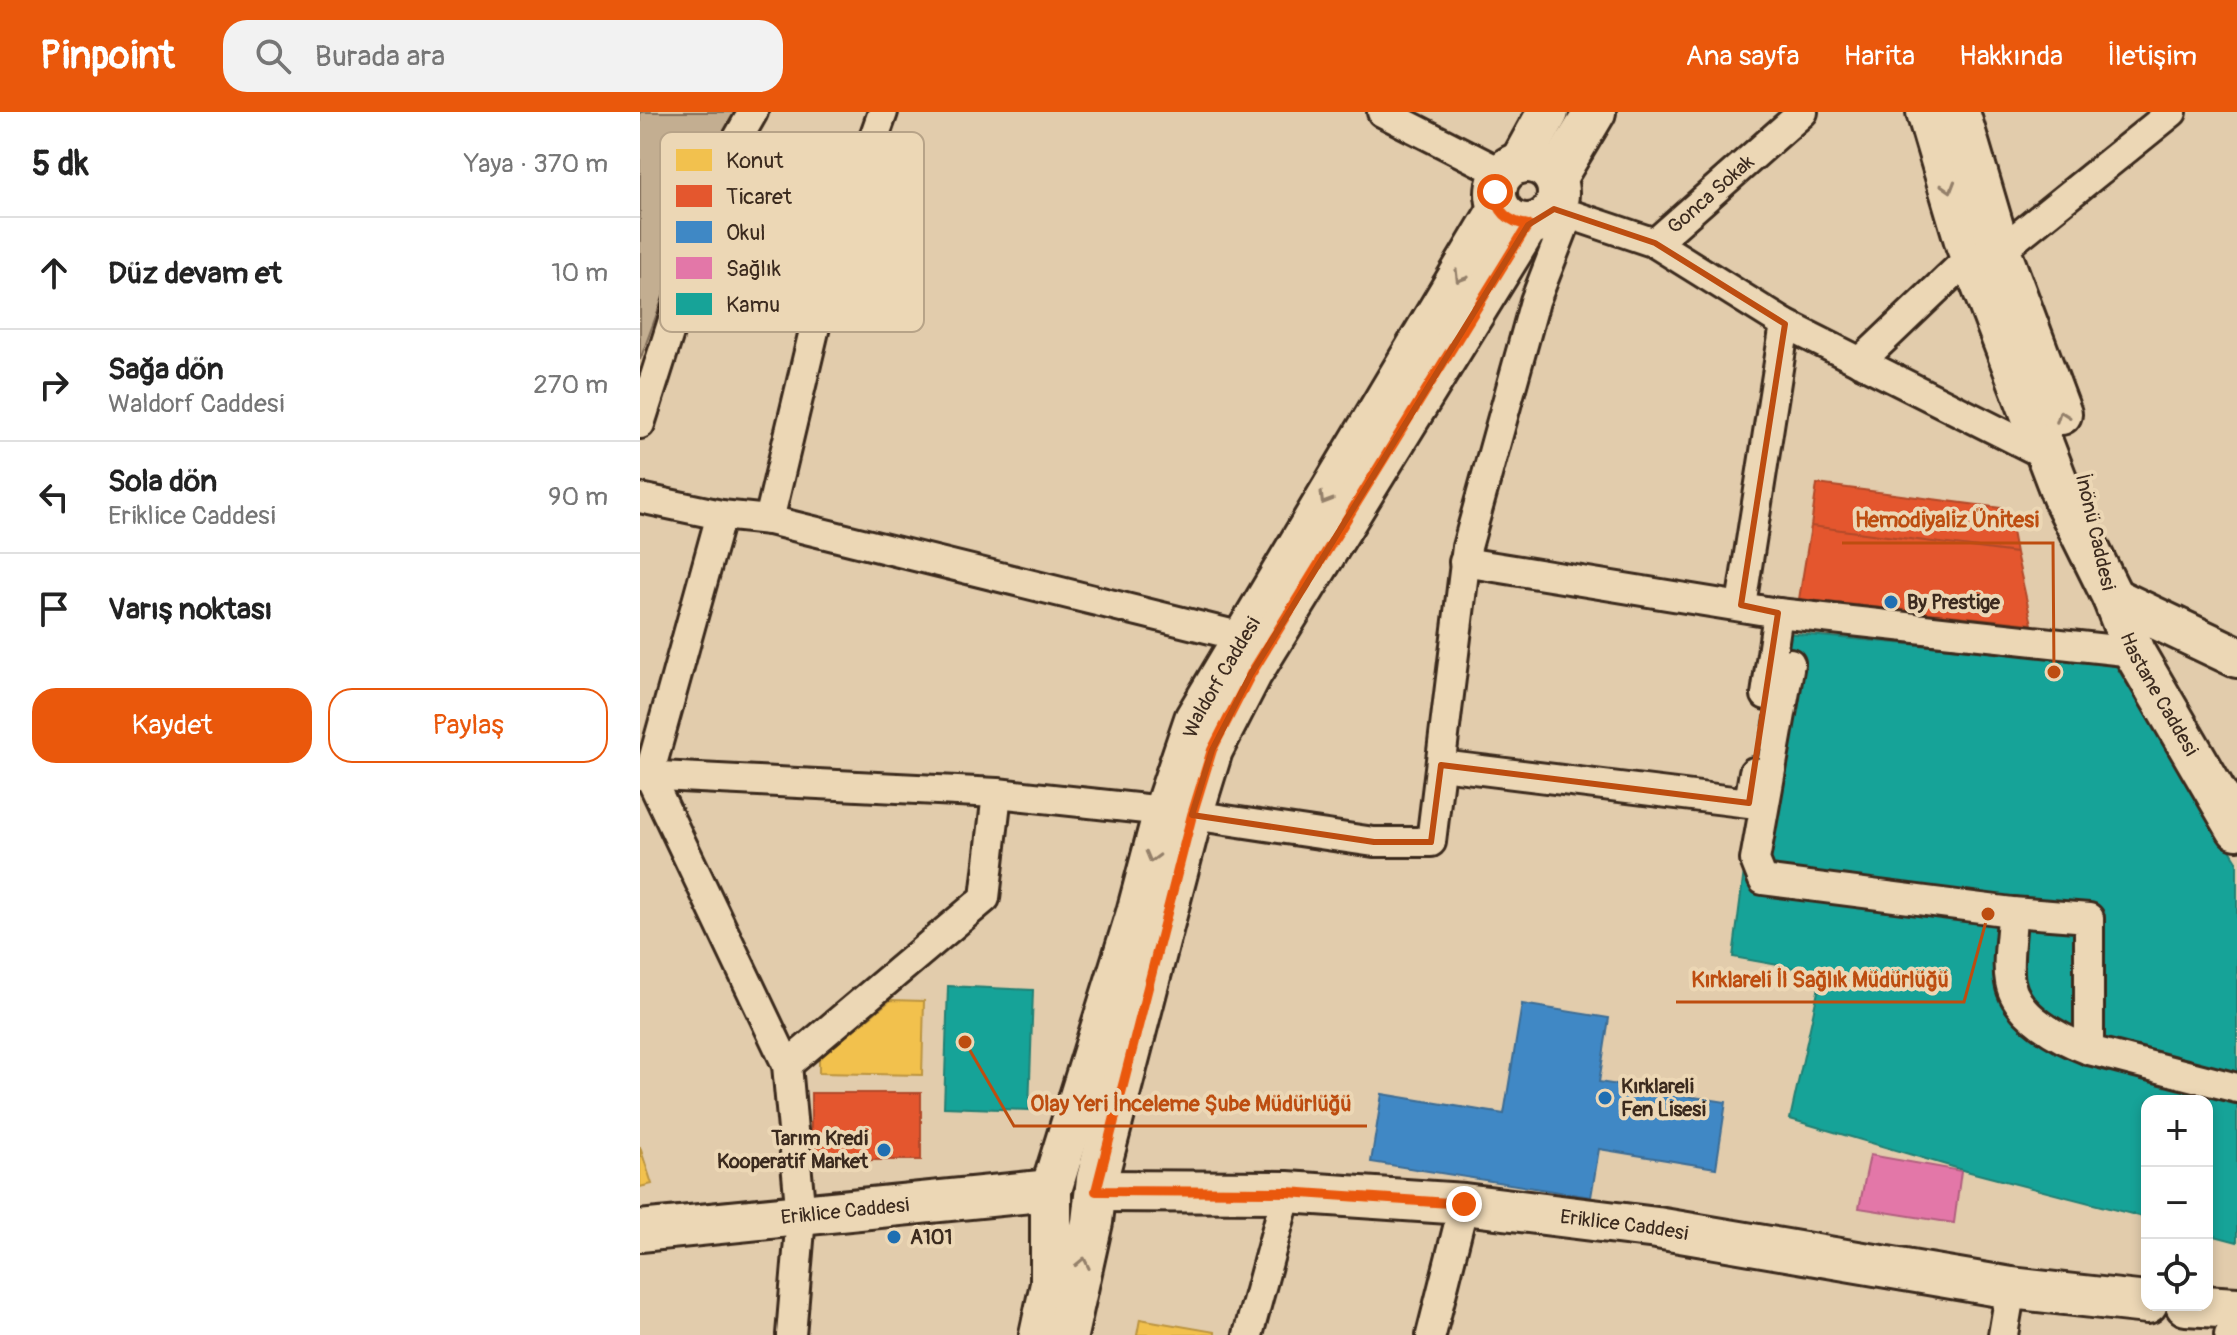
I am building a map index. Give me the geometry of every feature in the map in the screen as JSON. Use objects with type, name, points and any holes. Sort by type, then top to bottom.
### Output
[{"type":"main road","name":"Waldorf Caddesi","points":[[1178,813],[1251,674],[1532,196],[1548,112]]},
{"type":"main road","name":"Waldorf Caddesi","points":[[1076,1183],[1178,813],[1195,719],[1243,637],[1532,196],[1595,112]]},
{"type":"main road","name":"İnönü Caddesi","points":[[1927,112],[2086,482],[2113,598]]},
{"type":"main road","name":"İnönü Caddesi","points":[[1959,112],[1986,253],[2048,456],[2063,497],[2113,598]]},
{"type":"main road","name":"Hastane Caddesi","points":[[2113,598],[2134,652],[2237,829]]},
{"type":"main road","points":[[2113,598],[2237,657]]},
{"type":"main road","points":[[1040,1335],[1076,1183]]},
{"type":"main road","points":[[1067,1335],[1076,1183]]},
{"type":"main road","name":"Eriklice Caddesi","points":[[640,1231],[801,1217],[1076,1183],[1287,1192],[1464,1204],[1657,1228],[2011,1288],[2141,1302]]},
{"type":"main road","points":[[2213,1307],[2237,1308]]},
{"type":"street","points":[[742,132],[753,112]]},
{"type":"street","points":[[876,132],[883,112]]},
{"type":"street","points":[[1382,112],[1532,196],[1655,243],[1785,324],[2048,456]]},
{"type":"street","name":"Gonca Sokak","points":[[1655,243],[1803,112]]},
{"type":"street","points":[[1860,362],[1986,253],[2172,112]]},
{"type":"street","points":[[644,775],[997,793],[1178,813],[1374,842],[1431,842],[1464,562],[1535,301],[1532,196]]},
{"type":"street","points":[[1741,605],[1785,324]]},
{"type":"street","points":[[640,424],[669,332]]},
{"type":"street","points":[[769,520],[814,332]]},
{"type":"street","points":[[640,498],[721,515],[769,520],[1243,637]]},
{"type":"street","points":[[721,515],[653,710],[644,775],[787,1065],[801,1217],[791,1335]]},
{"type":"street","points":[[1464,562],[1778,613],[2134,652]]},
{"type":"street","points":[[1441,765],[1749,803],[1778,613]]},
{"type":"street","points":[[1790,663],[1755,860],[1763,880],[2012,912],[2089,918],[2089,1050]]},
{"type":"street","points":[[787,1065],[985,898],[997,793]]},
{"type":"street","points":[[2012,912],[2010,984],[2029,1015],[2089,1050],[2237,1088]]},
{"type":"street","points":[[1248,1335],[1287,1192]]},
{"type":"street","points":[[1431,1335],[1464,1204]]},
{"type":"street","points":[[2003,1335],[2011,1288]]},
{"type":"street","points":[[2229,1335],[2237,1326]]},
{"type":"highlighted area","points":[[1554,209],[1655,243],[1785,324],[1741,605],[1778,613],[1749,803],[1441,765],[1431,842],[1374,842],[1192,815],[1212,750],[1251,674],[1528,225]]},
{"type":"shaded area","points":[[640,112],[737,112],[728,132],[660,132],[660,305],[640,360]]},
{"type":"building: Konut","points":[[2153,874],[2205,880],[2202,901],[2224,903],[2222,920],[2237,921],[2237,974],[2142,963]]},
{"type":"building: Konut","points":[[891,1000],[924,1001],[922,1075],[819,1073],[819,1058]]},
{"type":"building: Konut","points":[[640,1147],[652,1184],[640,1187]]},
{"type":"building: Konut","points":[[1140,1319],[1215,1332],[1215,1335],[1137,1335]]},
{"type":"building: Ticaret","points":[[1817,484],[2008,509],[2016,553],[1811,526]]},
{"type":"building: Ticaret","points":[[1811,526],[2016,553],[2032,624],[1799,599]]},
{"type":"building: Ticaret","points":[[811,1093],[921,1093],[921,1160],[811,1160]]},
{"type":"building: Okul","name":"Kırklareli Fen Lisesi","points":[[1522,1004],[1609,1018],[1599,1082],[1726,1102],[1716,1168],[1599,1149],[1591,1197],[1371,1162],[1382,1094],[1504,1114]]},
{"type":"building: Sağlık","points":[[2001,660],[2068,668],[2067,680],[2085,681],[2082,721],[2044,718],[2046,695],[1998,690]]},
{"type":"building: Sağlık","points":[[1810,678],[2036,711],[2026,779],[1922,764],[1920,776],[1882,770],[1884,756],[1800,744]]},
{"type":"building: Sağlık","points":[[1867,773],[1927,782],[1924,809],[2157,842],[2149,899],[1769,845],[1777,790],[1863,802]]},
{"type":"building: Sağlık","points":[[2012,1112],[2141,1142],[2141,1212],[1996,1178]]},
{"type":"building: Sağlık","points":[[1870,1155],[1961,1171],[1954,1223],[1859,1208]]},
{"type":"building: Kamu","points":[[1787,633],[2114,663],[2237,861],[2237,1242],[2213,1236],[2213,1095],[2141,1095],[2141,1216],[1970,1172],[1790,1119],[1822,973],[1733,957],[1744,871]]},
{"type":"building: Kamu","points":[[948,986],[1033,990],[1029,1110],[944,1107]]},
{"type":"place","name":"By Prestige","points":[[1891,602]]},
{"type":"place","name":"Hemodiyaliz Ünitesi","points":[[2054,672]]},
{"type":"place","name":"Kırklareli İl Sağlık Müdürlüğü","points":[[1988,914]]},
{"type":"place","name":"Olay Yeri İnceleme Şube Müdürlüğü","points":[[965,1042]]},
{"type":"place","name":"Kırklareli Fen Lisesi","points":[[1605,1098]]},
{"type":"place","name":"Tarım Kredi Kooperatif Market","points":[[884,1150]]},
{"type":"place","name":"A101","points":[[894,1237]]},
{"type":"route","points":[[1464,1204],[1287,1192],[1096,1191],[1192,815],[1212,750],[1251,674],[1512,256],[1528,225],[1508,219],[1499,209],[1495,192]]}]
